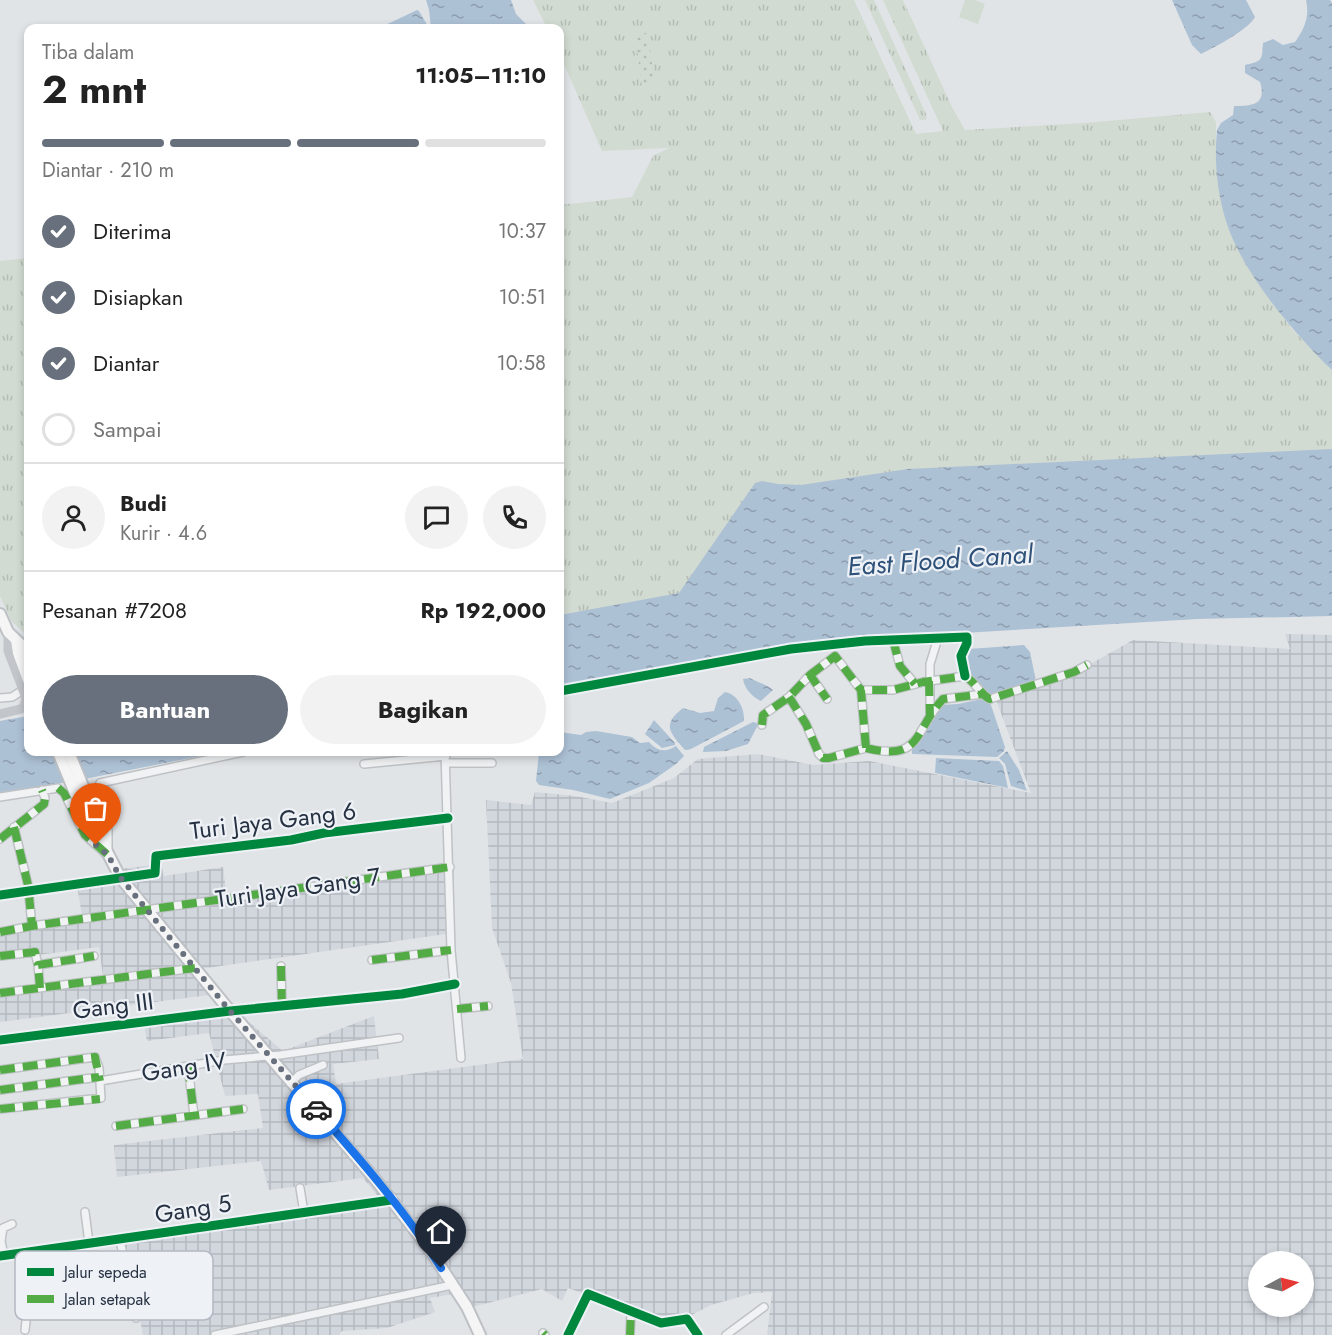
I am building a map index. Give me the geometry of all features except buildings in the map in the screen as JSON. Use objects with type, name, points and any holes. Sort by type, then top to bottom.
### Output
[{"type":"main road","points":[[0,614],[8,632],[24,647]]},
{"type":"main road","points":[[16,640],[24,677]]},
{"type":"main road","points":[[60,756],[98,823],[98,834],[120,877],[230,1011],[391,1200],[430,1250],[466,1307],[480,1335]]},
{"type":"main road","points":[[70,756],[78,789]]},
{"type":"street","points":[[8,632],[8,651],[24,681]]},
{"type":"street","points":[[564,690],[791,649],[967,636],[967,643],[961,656],[965,676]]},
{"type":"street","points":[[930,717],[930,661],[938,638]]},
{"type":"street","points":[[893,640],[900,666],[915,684]]},
{"type":"street","points":[[824,645],[828,660]]},
{"type":"street","points":[[762,725],[764,714],[789,697],[810,675],[834,656],[838,658],[861,690],[866,748]]},
{"type":"street","points":[[861,690],[893,690],[929,681],[965,676],[990,699],[1074,672],[1087,665]]},
{"type":"street","points":[[810,675],[826,699]]},
{"type":"street","points":[[0,698],[12,698],[24,687]]},
{"type":"street","points":[[789,697],[823,758],[866,748],[887,752],[906,750],[918,738],[943,699],[983,694]]},
{"type":"street","points":[[0,714],[21,710],[24,706]]},
{"type":"street","points":[[108,855],[108,830],[96,791],[100,783],[225,756]]},
{"type":"street","points":[[446,757],[451,950],[461,1058]]},
{"type":"street","points":[[364,764],[446,757],[492,763]]},
{"type":"street","points":[[0,798],[42,790],[58,788],[62,790],[85,835],[108,855]]},
{"type":"street","points":[[0,839],[44,804],[45,798],[42,790]]},
{"type":"street","name":"Turi Jaya Gang 6","points":[[120,877],[156,872],[156,856],[448,818]]},
{"type":"street","points":[[14,827],[29,891],[32,926]]},
{"type":"street","name":"Turi Jaya Gang 7","points":[[0,932],[450,867]]},
{"type":"street","points":[[0,895],[120,877]]},
{"type":"street","points":[[372,960],[451,950]]},
{"type":"street","points":[[0,957],[35,952],[40,988]]},
{"type":"street","points":[[38,965],[94,956]]},
{"type":"street","points":[[281,966],[282,1007]]},
{"type":"street","points":[[0,993],[195,968]]},
{"type":"street","name":"Gang III","points":[[0,1040],[230,1011],[402,994],[455,984]]},
{"type":"street","points":[[457,1009],[488,1006]]},
{"type":"street","name":"Gang IV","points":[[0,1090],[100,1079],[399,1038]]},
{"type":"street","points":[[0,1070],[94,1057],[100,1079],[100,1099],[0,1109]]},
{"type":"street","points":[[292,1082],[299,1075],[323,1065]]},
{"type":"street","points":[[188,1066],[194,1115]]},
{"type":"street","points":[[117,1126],[243,1110]]},
{"type":"street","points":[[300,1188],[304,1213]]},
{"type":"street","name":"Gang 5","points":[[35,1251],[391,1200]]},
{"type":"street","points":[[85,1212],[89,1243]]},
{"type":"street","points":[[2,1256],[3,1228],[12,1224]]},
{"type":"street","points":[[120,1240],[122,1251]]},
{"type":"street","points":[[215,1335],[452,1285]]},
{"type":"street","points":[[568,1335],[588,1294],[662,1323],[687,1319],[699,1335]]},
{"type":"street","points":[[726,1335],[765,1307]]},
{"type":"street","points":[[630,1335],[631,1312]]},
{"type":"street","points":[[26,1330],[27,1320]]},
{"type":"shaded area","points":[[1285,634],[1332,635],[1332,1335],[767,1335],[772,1292],[754,1293],[711,1305],[688,1317],[662,1322],[568,1288],[562,1301],[542,1289],[472,1307],[465,1292],[430,1298],[435,1312],[387,1328],[342,1331],[339,1335],[143,1335],[140,1320],[213,1320],[213,1251],[127,1251],[124,1237],[385,1205],[363,1178],[269,1190],[261,1161],[117,1177],[114,1145],[263,1128],[258,1094],[225,1096],[209,1033],[147,1041],[144,1025],[237,1012],[283,1051],[374,1016],[379,1059],[333,1064],[336,1084],[523,1059],[511,983],[492,928],[486,800],[531,805],[535,792],[612,803],[674,778],[698,759],[758,754],[813,765],[869,761],[1031,793],[996,700],[1078,671],[1133,640],[1290,649]]},
{"type":"shaded area","points":[[161,864],[164,876],[223,867],[227,900],[454,870],[453,933],[199,969],[217,994],[0,1022],[0,996],[104,983],[99,947],[0,960],[0,933],[83,921],[77,886],[116,879],[111,870]]},
{"type":"green space","points":[[533,0],[854,0],[916,134],[943,131],[883,0],[903,0],[952,107],[965,130],[1210,112],[1216,122],[1216,140],[1234,240],[1263,290],[1292,329],[1332,370],[1332,453],[683,595],[564,618],[564,205],[632,197],[653,156],[669,148],[602,151],[564,64],[564,24],[545,24]]},
{"type":"green space","points":[[865,0],[874,0],[926,114],[925,120],[920,120]]},
{"type":"green space","points":[[965,0],[975,0],[985,4],[978,24],[959,17]]},
{"type":"green space","points":[[648,33],[655,85],[642,87],[635,34]]},
{"type":"green space","points":[[24,258],[24,632],[11,621],[0,596],[0,261]]},
{"type":"water","points":[[426,0],[511,0],[516,14],[526,24],[431,24]]},
{"type":"water","points":[[1172,0],[1246,0],[1255,17],[1239,33],[1201,54],[1192,45]]},
{"type":"water","points":[[1306,0],[1330,0],[1332,3],[1332,370],[1270,301],[1244,260],[1226,221],[1220,199],[1216,164],[1217,130],[1221,123],[1233,115],[1234,106],[1252,104],[1260,100],[1262,90],[1260,82],[1245,73],[1245,65],[1260,59],[1263,43],[1273,39],[1283,45],[1295,42],[1305,22]]},
{"type":"water","points":[[417,10],[427,24],[387,24]]},
{"type":"water","name":"East Flood Canal","points":[[1332,449],[1332,616],[1198,619],[812,642],[753,650],[564,687],[564,614],[679,593],[755,483],[762,481],[801,485],[908,469]]},
{"type":"water","points":[[1024,645],[1030,652],[1036,681],[990,698],[967,676],[962,657],[968,649]]},
{"type":"water","points":[[750,678],[773,690],[761,701],[758,700],[745,686],[743,679]]},
{"type":"water","points":[[725,692],[739,702],[744,721],[685,750],[672,734],[670,724],[672,719],[683,708],[700,713],[714,711],[718,698]]},
{"type":"water","points":[[987,698],[1005,747],[997,757],[912,754],[912,748],[924,734],[941,705]]},
{"type":"water","points":[[24,717],[24,756],[201,756],[0,793],[0,721]]},
{"type":"water","points":[[654,720],[675,745],[662,748],[645,734]]},
{"type":"water","points":[[753,722],[758,725],[748,744],[726,751],[703,752],[704,747]]},
{"type":"water","points":[[596,731],[632,737],[640,743],[649,742],[661,750],[668,750],[676,746],[684,756],[649,783],[610,799],[539,785],[536,781],[539,756],[564,756],[564,733],[581,735]]},
{"type":"water","points":[[1007,751],[1019,770],[1027,791],[1011,786],[1005,764],[999,758]]},
{"type":"water","points":[[936,758],[999,761],[1003,766],[1008,788],[935,773]]},
{"type":"marked path","points":[[893,640],[900,666],[915,684]]},
{"type":"marked path","points":[[810,675],[835,656],[861,690]]},
{"type":"marked path","points":[[789,697],[806,724],[819,754],[823,758],[829,758],[866,748],[861,690],[893,690],[923,682],[965,676],[990,699],[1074,672],[1087,665]]},
{"type":"marked path","points":[[762,725],[763,715],[789,697],[810,675],[827,699]]},
{"type":"marked path","points":[[929,681],[930,717]]},
{"type":"marked path","points":[[866,748],[898,751],[908,747],[915,741],[943,699],[983,694]]},
{"type":"marked path","points":[[58,788],[64,793],[85,835],[108,855]]},
{"type":"marked path","points":[[0,839],[44,804],[45,798],[42,790]]},
{"type":"marked path","points":[[14,827],[28,885],[32,926]]},
{"type":"marked path","points":[[0,932],[450,867]]},
{"type":"marked path","points":[[372,960],[451,950]]},
{"type":"marked path","points":[[0,956],[35,952],[38,965]]},
{"type":"marked path","points":[[40,988],[38,965],[94,956]]},
{"type":"marked path","points":[[281,966],[282,1007]]},
{"type":"marked path","points":[[0,993],[195,968]]},
{"type":"marked path","points":[[457,1009],[488,1006]]},
{"type":"marked path","points":[[0,1070],[95,1057],[100,1081]]},
{"type":"marked path","points":[[188,1066],[194,1115]]},
{"type":"marked path","points":[[0,1090],[99,1077]]},
{"type":"marked path","points":[[0,1109],[100,1099]]},
{"type":"marked path","points":[[116,1126],[243,1109]]},
{"type":"marked path","points":[[630,1335],[631,1312]]},
{"type":"cycle path","points":[[564,690],[791,649],[865,641],[967,637],[967,643],[961,656],[965,676]]},
{"type":"cycle path","points":[[0,895],[155,873],[156,856],[448,818]]},
{"type":"cycle path","points":[[0,1040],[230,1011],[402,994],[455,984]]},
{"type":"cycle path","points":[[35,1251],[391,1200]]},
{"type":"cycle path","points":[[0,1256],[15,1254]]},
{"type":"cycle path","points":[[568,1335],[588,1294],[661,1323],[687,1319],[698,1335]]},
{"type":"way so far","points":[[96,845],[108,855],[120,877],[230,1011],[316,1109]]},
{"type":"route","points":[[316,1109],[375,1179],[430,1250],[441,1268]]}]
